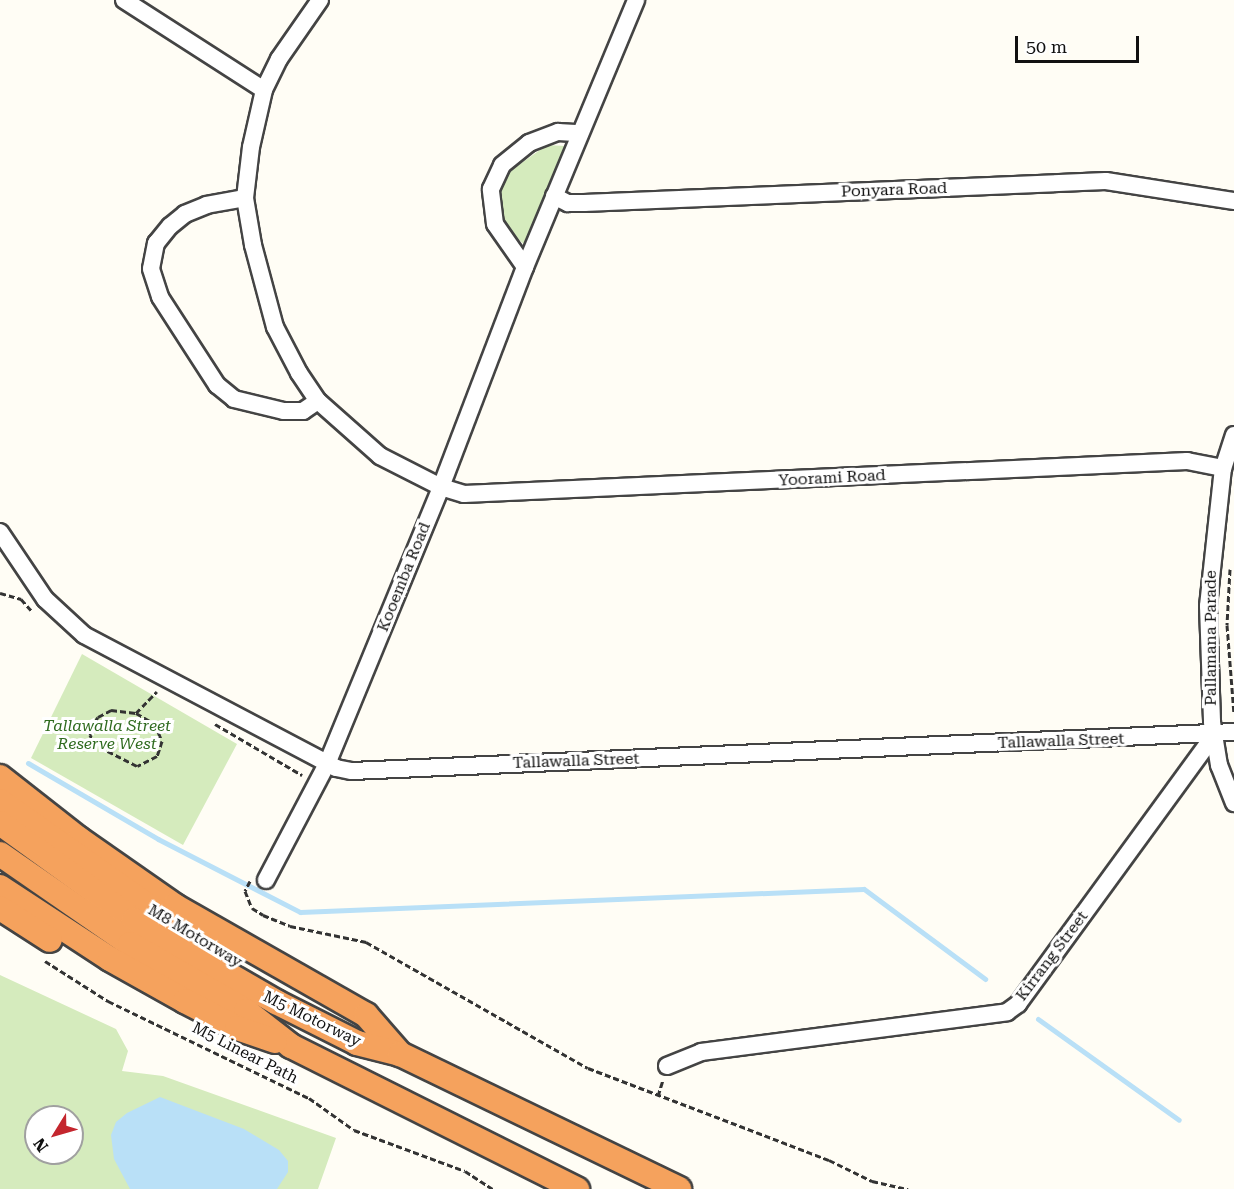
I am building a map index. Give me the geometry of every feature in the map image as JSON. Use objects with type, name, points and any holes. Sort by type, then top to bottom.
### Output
[{"type":"highway","points":[[0,777],[79,839],[175,906],[366,1015],[400,1054]]},
{"type":"highway","name":"M8 Motorway","points":[[0,801],[166,920],[362,1026],[400,1054]]},
{"type":"highway","name":"M5 Motorway","points":[[0,823],[79,882],[193,956],[357,1043],[400,1054],[679,1189]]},
{"type":"highway","name":"M5 Motorway","points":[[0,854],[130,944],[246,1011],[291,1046],[577,1189]]},
{"type":"highway","points":[[0,887],[185,1001],[237,1028],[291,1046]]},
{"type":"highway","points":[[0,908],[78,957],[232,1039],[291,1046]]},
{"type":"street","points":[[124,0],[264,90]]},
{"type":"street","name":"Yoorami Road","points":[[320,0],[289,43],[264,90],[251,147],[245,198],[253,245],[275,327],[318,401],[381,456],[441,488],[464,494],[1187,462],[1223,468]]},
{"type":"street","name":"Kooemba Road","points":[[266,880],[327,764],[441,488],[525,267],[636,0]]},
{"type":"street","points":[[525,267],[495,224],[491,189],[502,165],[529,143],[558,132],[580,133]]},
{"type":"street","name":"Ponyara Road","points":[[554,196],[568,203],[584,203],[1106,181],[1234,201]]},
{"type":"street","points":[[245,198],[207,205],[185,214],[170,226],[156,243],[151,269],[160,297],[217,385],[234,399],[284,411],[303,411],[318,401]]},
{"type":"street","name":"Pallamana Parade","points":[[1234,435],[1223,468],[1208,606],[1214,735],[1219,765],[1234,803]]},
{"type":"street","name":"Tallawalla Street","points":[[0,532],[45,599],[84,634],[327,764],[352,771],[1214,735],[1234,732]]},
{"type":"street","name":"Kirrang Street","points":[[667,1066],[701,1052],[1007,1012],[1018,1004],[1214,735]]},
{"type":"path","points":[[1230,567],[1227,625],[1234,713]]},
{"type":"path","points":[[136,713],[157,691]]},
{"type":"path","points":[[119,709],[136,713],[155,724],[162,741],[153,760],[137,766],[96,745],[90,735],[94,721],[104,713],[119,709]]},
{"type":"path","points":[[247,884],[245,890],[252,908],[263,915],[290,926],[366,942],[588,1068],[829,1160],[872,1181],[908,1189]]},
{"type":"path","name":"M5 Linear Path","points":[[38,956],[108,1001],[309,1098],[354,1130],[465,1171],[493,1189]]},
{"type":"path","points":[[482,1189],[485,1185]]},
{"type":"green space","points":[[547,145],[565,146],[525,245],[512,234],[502,216],[498,189],[506,174]]},
{"type":"green space","name":"Tallawalla Street Reserve West","points":[[82,654],[237,744],[183,845],[31,758]]},
{"type":"green space","points":[[0,975],[116,1029],[128,1051],[122,1071],[163,1076],[336,1138],[318,1189],[0,1189]]},
{"type":"water","points":[[160,1097],[244,1129],[279,1150],[288,1161],[288,1172],[277,1189],[130,1189],[114,1159],[111,1135],[116,1122],[127,1113]]},
{"type":"waterway","points":[[28,763],[158,839],[300,912],[864,889],[985,979]]},
{"type":"waterway","points":[[1038,1019],[1179,1120]]}]
